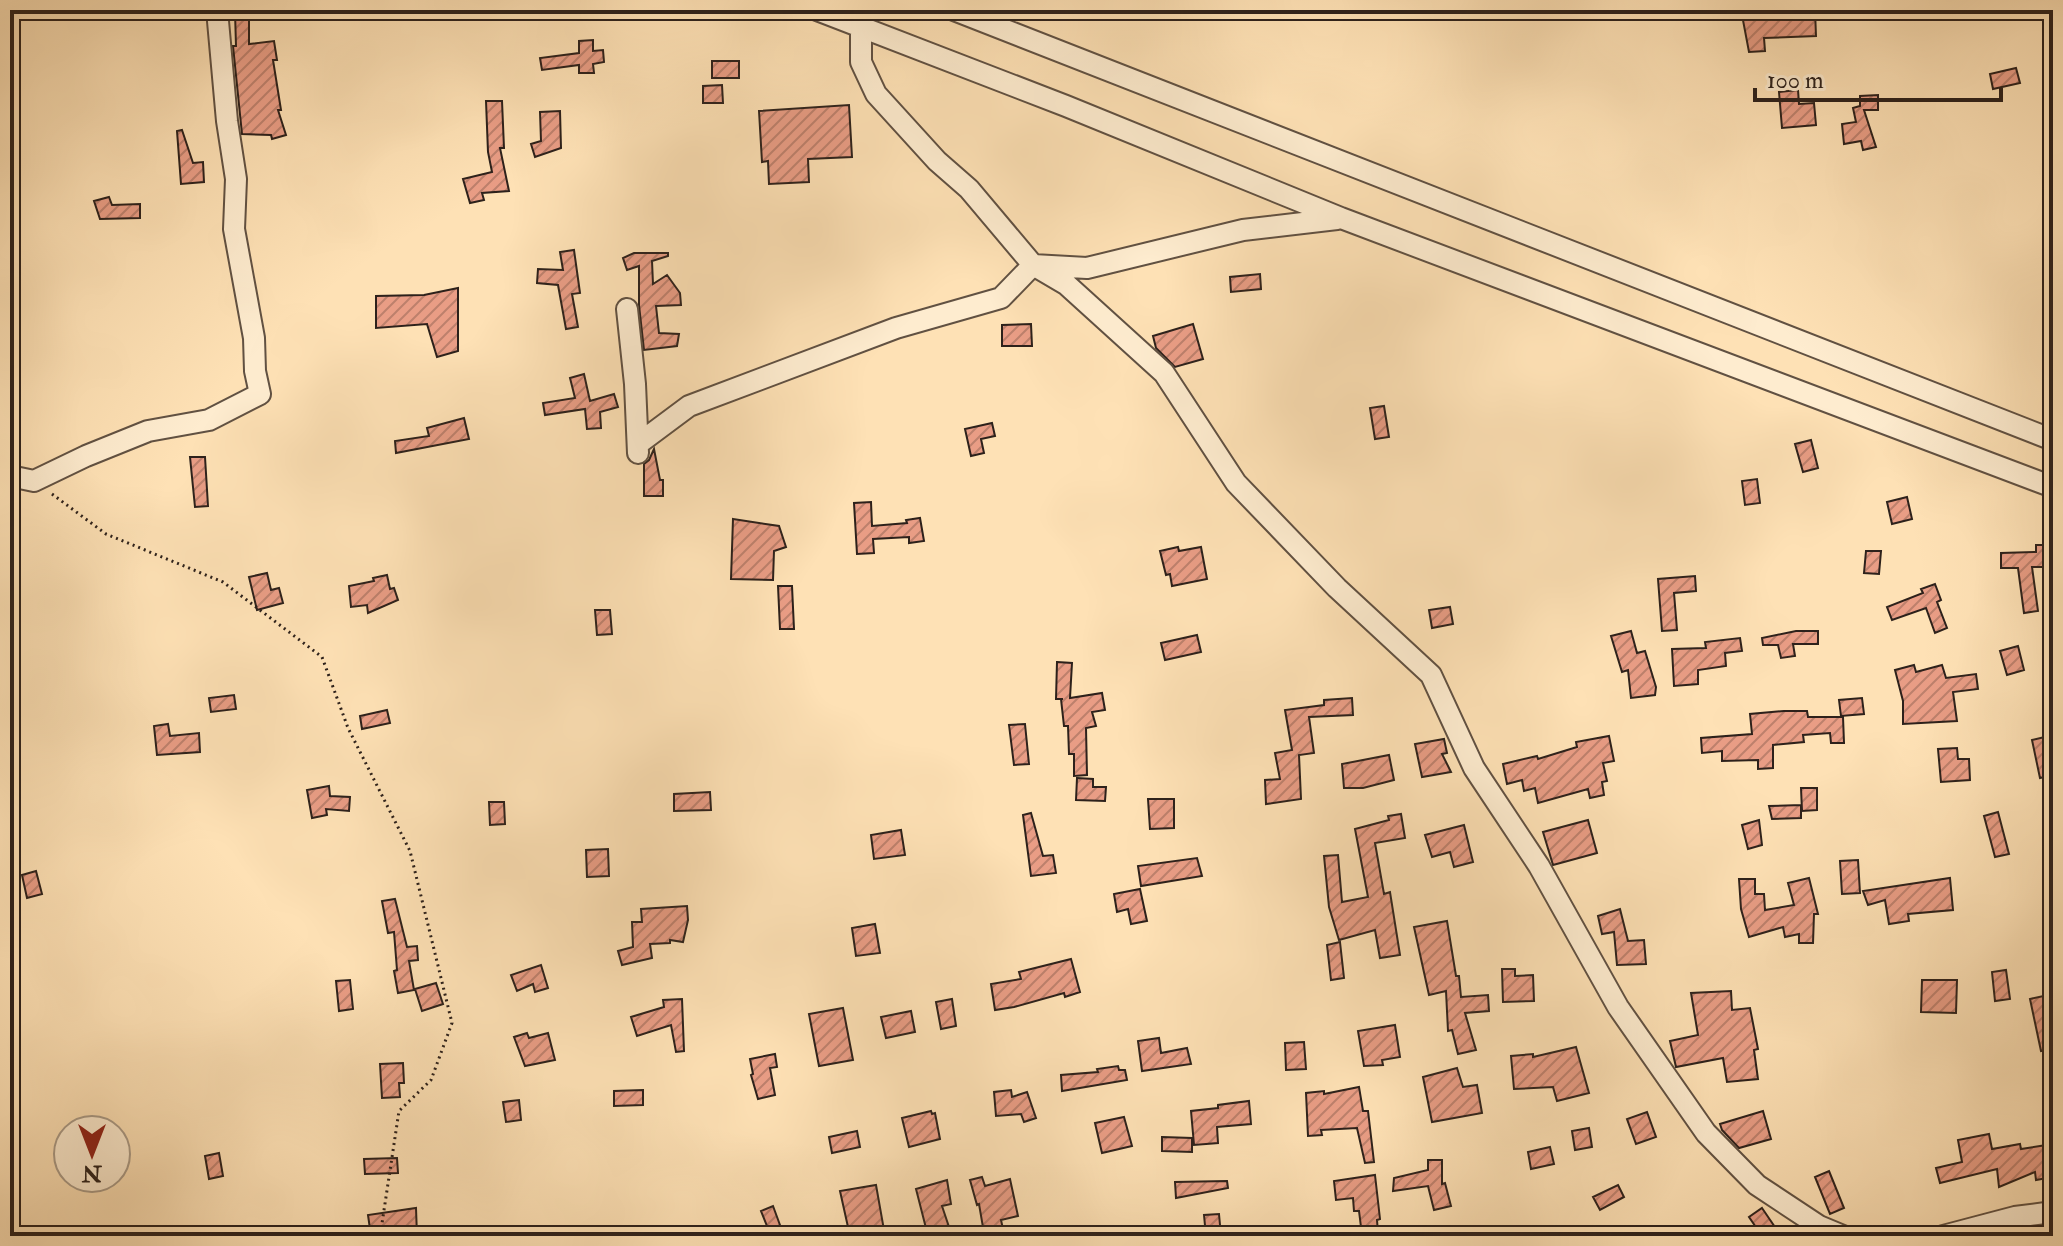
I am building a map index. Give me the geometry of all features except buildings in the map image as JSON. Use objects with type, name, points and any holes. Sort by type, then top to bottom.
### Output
[{"type":"street","points":[[10,476],[34,481],[148,431],[209,420],[260,394],[255,371],[254,338],[234,229],[236,179],[227,121],[217,10]]},
{"type":"street","points":[[817,10],[1066,106],[1341,218],[2053,487]]},
{"type":"street","points":[[954,10],[2053,440]]},
{"type":"street","points":[[861,27],[861,62],[876,94],[937,161],[969,189],[1033,265],[1067,285],[1164,373],[1236,483],[1337,588],[1431,675],[1474,768],[1539,866],[1618,1007],[1706,1133],[1757,1185],[1819,1226],[1843,1236]]},
{"type":"street","points":[[627,309],[638,450],[689,406],[896,328],[1001,298],[1033,265],[1087,268],[1243,230],[1341,218]]},
{"type":"street","points":[[1943,1236],[2015,1217],[2053,1212]]},
{"type":"path","points":[[34,481],[106,534],[223,582],[322,657],[348,728],[410,851],[452,1023],[431,1080],[399,1111],[382,1236]]}]
